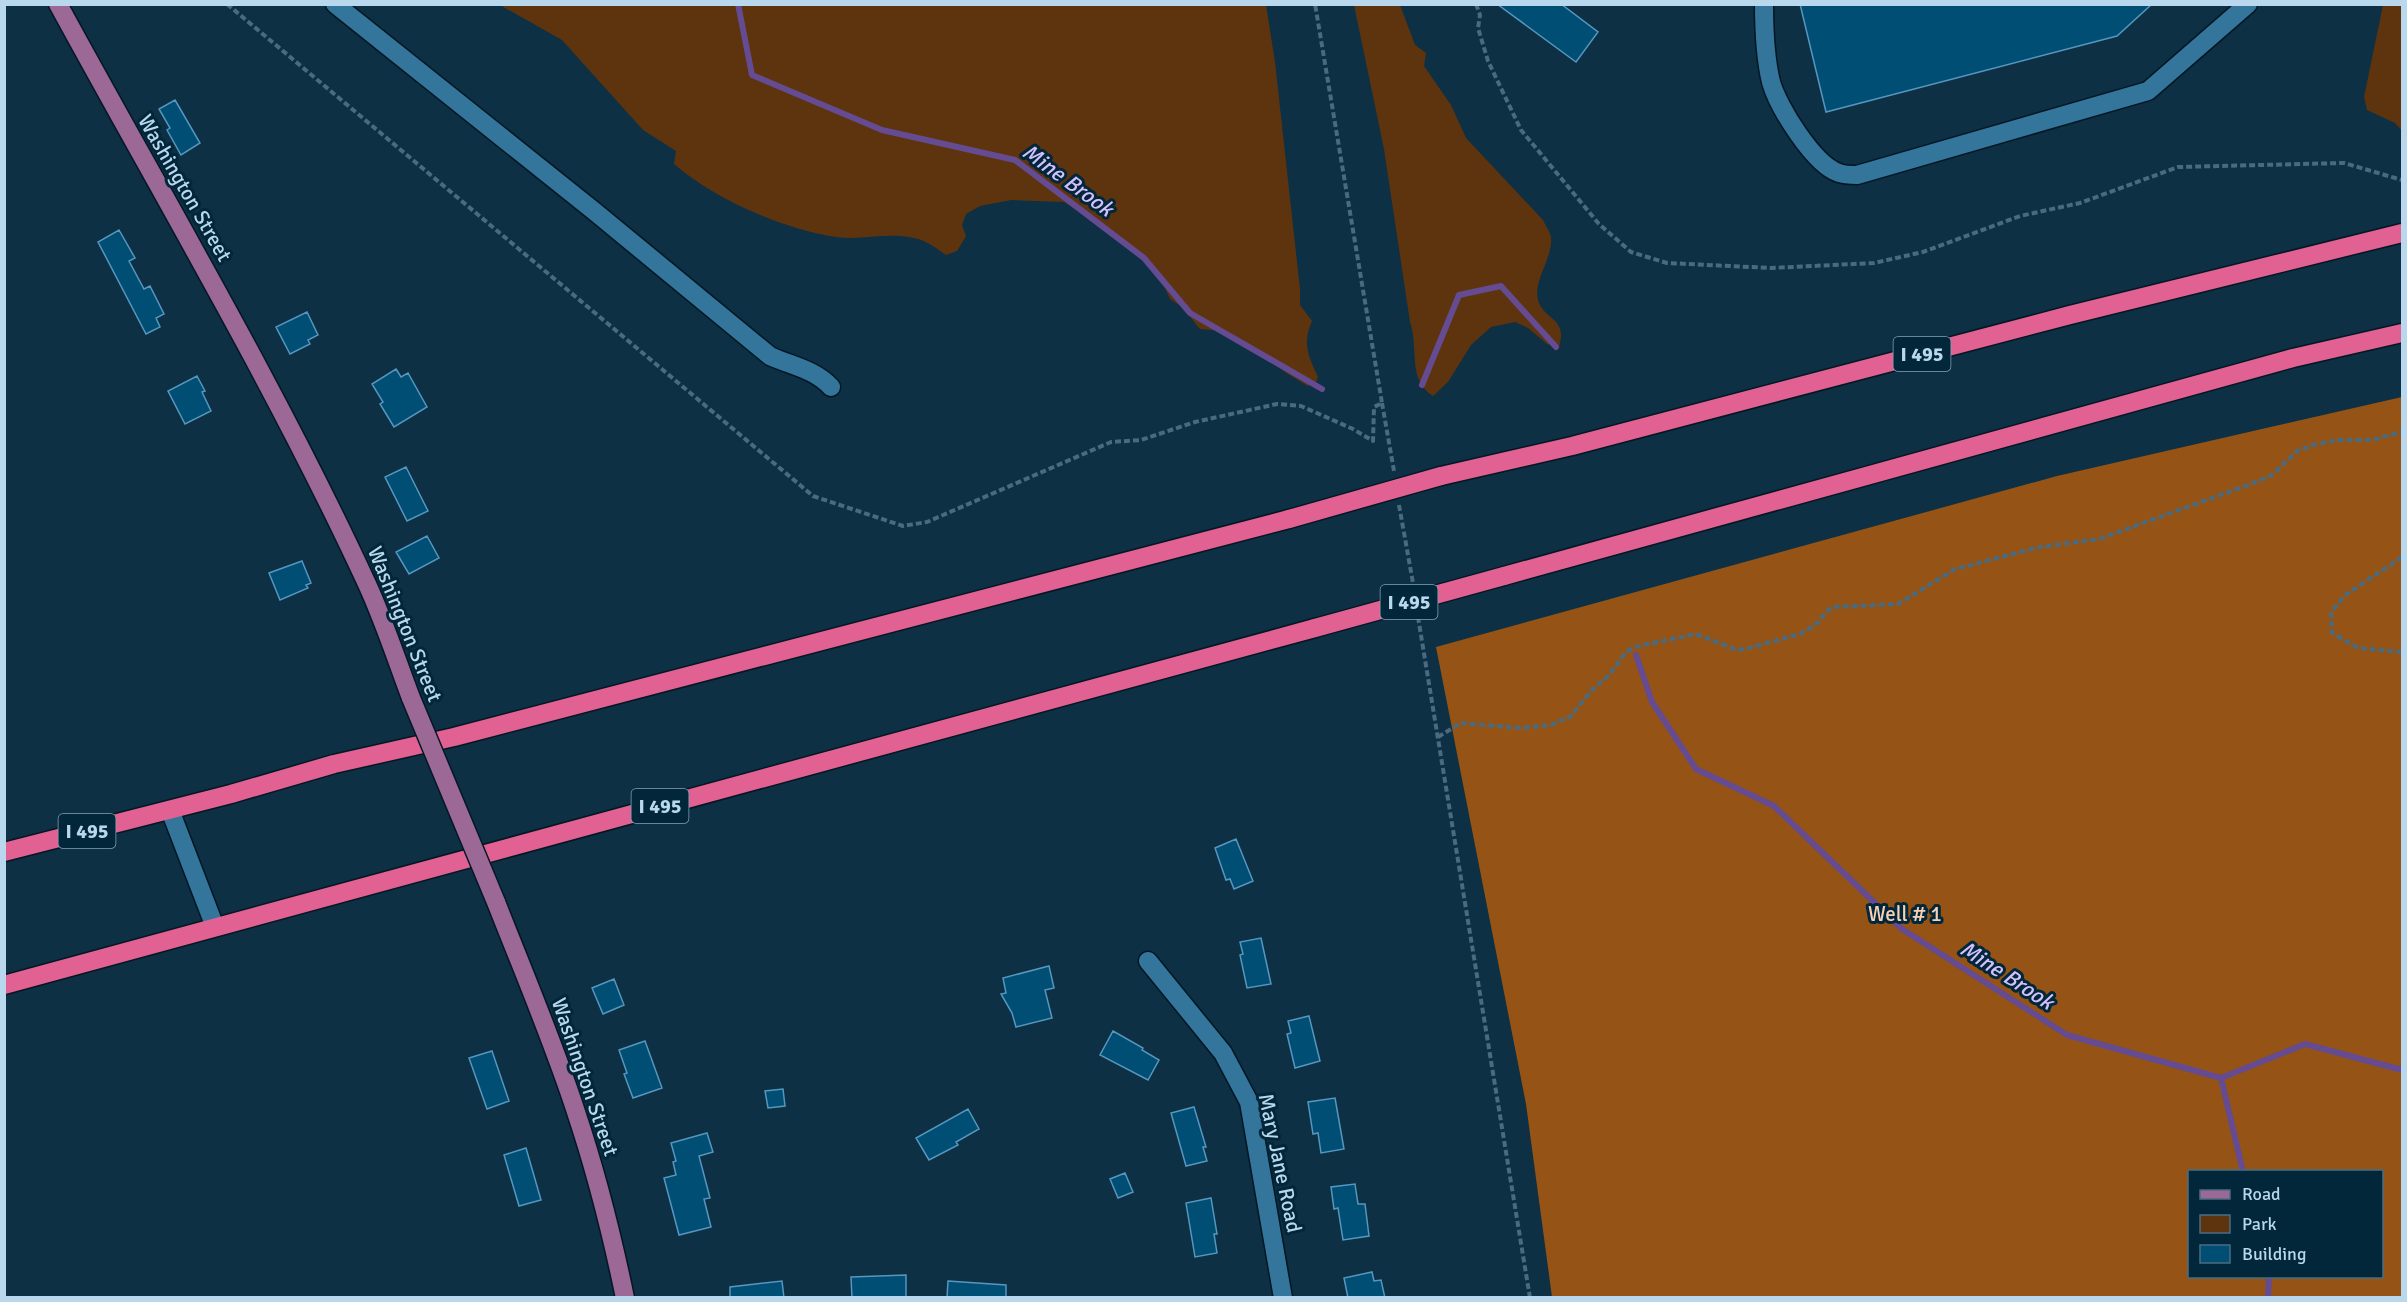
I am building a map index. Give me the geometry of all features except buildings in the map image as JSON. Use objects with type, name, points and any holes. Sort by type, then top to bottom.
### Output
[{"type":"highway","name":"I 495","points":[[4,852],[170,810],[334,764],[465,734],[1289,519],[1441,476],[1572,446],[2070,315],[2403,233]]},
{"type":"highway","name":"I 495","points":[[4,985],[1315,628],[2271,364],[2403,333]]},
{"type":"main road","name":"Washington Street","points":[[58,4],[102,88],[216,288],[368,586],[411,698],[496,902],[576,1111],[595,1176],[625,1298]]},
{"type":"street","points":[[335,4],[621,233],[770,356],[787,364],[809,369],[831,387]]},
{"type":"street","points":[[1764,4],[1766,56],[1775,93],[1789,118],[1818,158],[1832,170],[1848,175],[1867,174],[2148,92],[2248,4]]},
{"type":"street","points":[[170,810],[215,927]]},
{"type":"street","name":"Mary Jane Road","points":[[1148,961],[1223,1053],[1249,1102],[1283,1298]]},
{"type":"path","points":[[227,4],[813,496],[903,526],[927,522],[1111,442],[1141,440],[1195,422],[1276,404],[1301,406],[1359,432],[1373,441],[1374,407],[1382,404]]},
{"type":"path","points":[[1316,4],[1394,472]]},
{"type":"path","points":[[1476,4],[1480,15],[1478,28],[1488,61],[1521,130],[1599,224],[1631,252],[1667,263],[1770,268],[1874,263],[1923,252],[2020,216],[2080,202],[2178,167],[2343,164],[2403,180]]},
{"type":"path","points":[[1438,737],[1461,723],[1522,728],[1551,725],[1571,716],[1591,691],[1610,674],[1626,652],[1634,647],[1696,634],[1737,650],[1766,644],[1812,628],[1831,607],[1898,604],[1955,569],[2040,548],[2099,539],[2256,483],[2272,475],[2297,451],[2316,444],[2340,440],[2372,440],[2403,432]]},
{"type":"path","points":[[1398,495],[1413,587]]},
{"type":"path","points":[[2403,557],[2344,596],[2331,613],[2332,633],[2358,648],[2403,652]]},
{"type":"path","points":[[1417,610],[1530,1298]]},
{"type":"green space","points":[[500,5],[1266,5],[1275,62],[1300,305],[1312,321],[1307,343],[1309,356],[1318,377],[1316,382],[1308,386],[1232,334],[1200,329],[1182,307],[1170,299],[1158,272],[1108,230],[1064,202],[1011,200],[980,206],[966,214],[962,225],[966,236],[957,251],[946,255],[927,242],[914,238],[904,236],[836,237],[794,227],[750,211],[709,189],[674,164],[676,151],[643,130],[562,40]]},
{"type":"green space","points":[[1354,5],[1400,5],[1415,45],[1426,53],[1424,66],[1451,105],[1466,138],[1543,220],[1551,237],[1549,253],[1537,292],[1541,307],[1558,324],[1561,337],[1559,347],[1547,344],[1528,328],[1515,322],[1491,327],[1471,345],[1448,382],[1433,396],[1420,381],[1415,363],[1413,332],[1384,149]]},
{"type":"green space","points":[[2383,5],[2402,5],[2402,131],[2395,123],[2367,110],[2364,97]]},
{"type":"green space","name":"Well # 1","points":[[2402,397],[2402,1297],[1552,1297],[1526,1104],[1436,647],[2057,476]]},
{"type":"waterway","name":"Mine Brook","points":[[738,4],[752,75],[882,130],[1015,160],[1144,258],[1190,313],[1322,389]]},
{"type":"waterway","name":"Mine Brook","points":[[1422,385],[1459,295],[1501,286],[1556,347]]},
{"type":"waterway","name":"Mine Brook","points":[[1636,655],[1652,702],[1696,769],[1774,806],[1902,929],[2067,1035],[2221,1078],[2305,1044],[2402,1070]]},
{"type":"waterway","points":[[2221,1078],[2243,1170]]},
{"type":"waterway","points":[[2268,1298],[2269,1278]]}]
